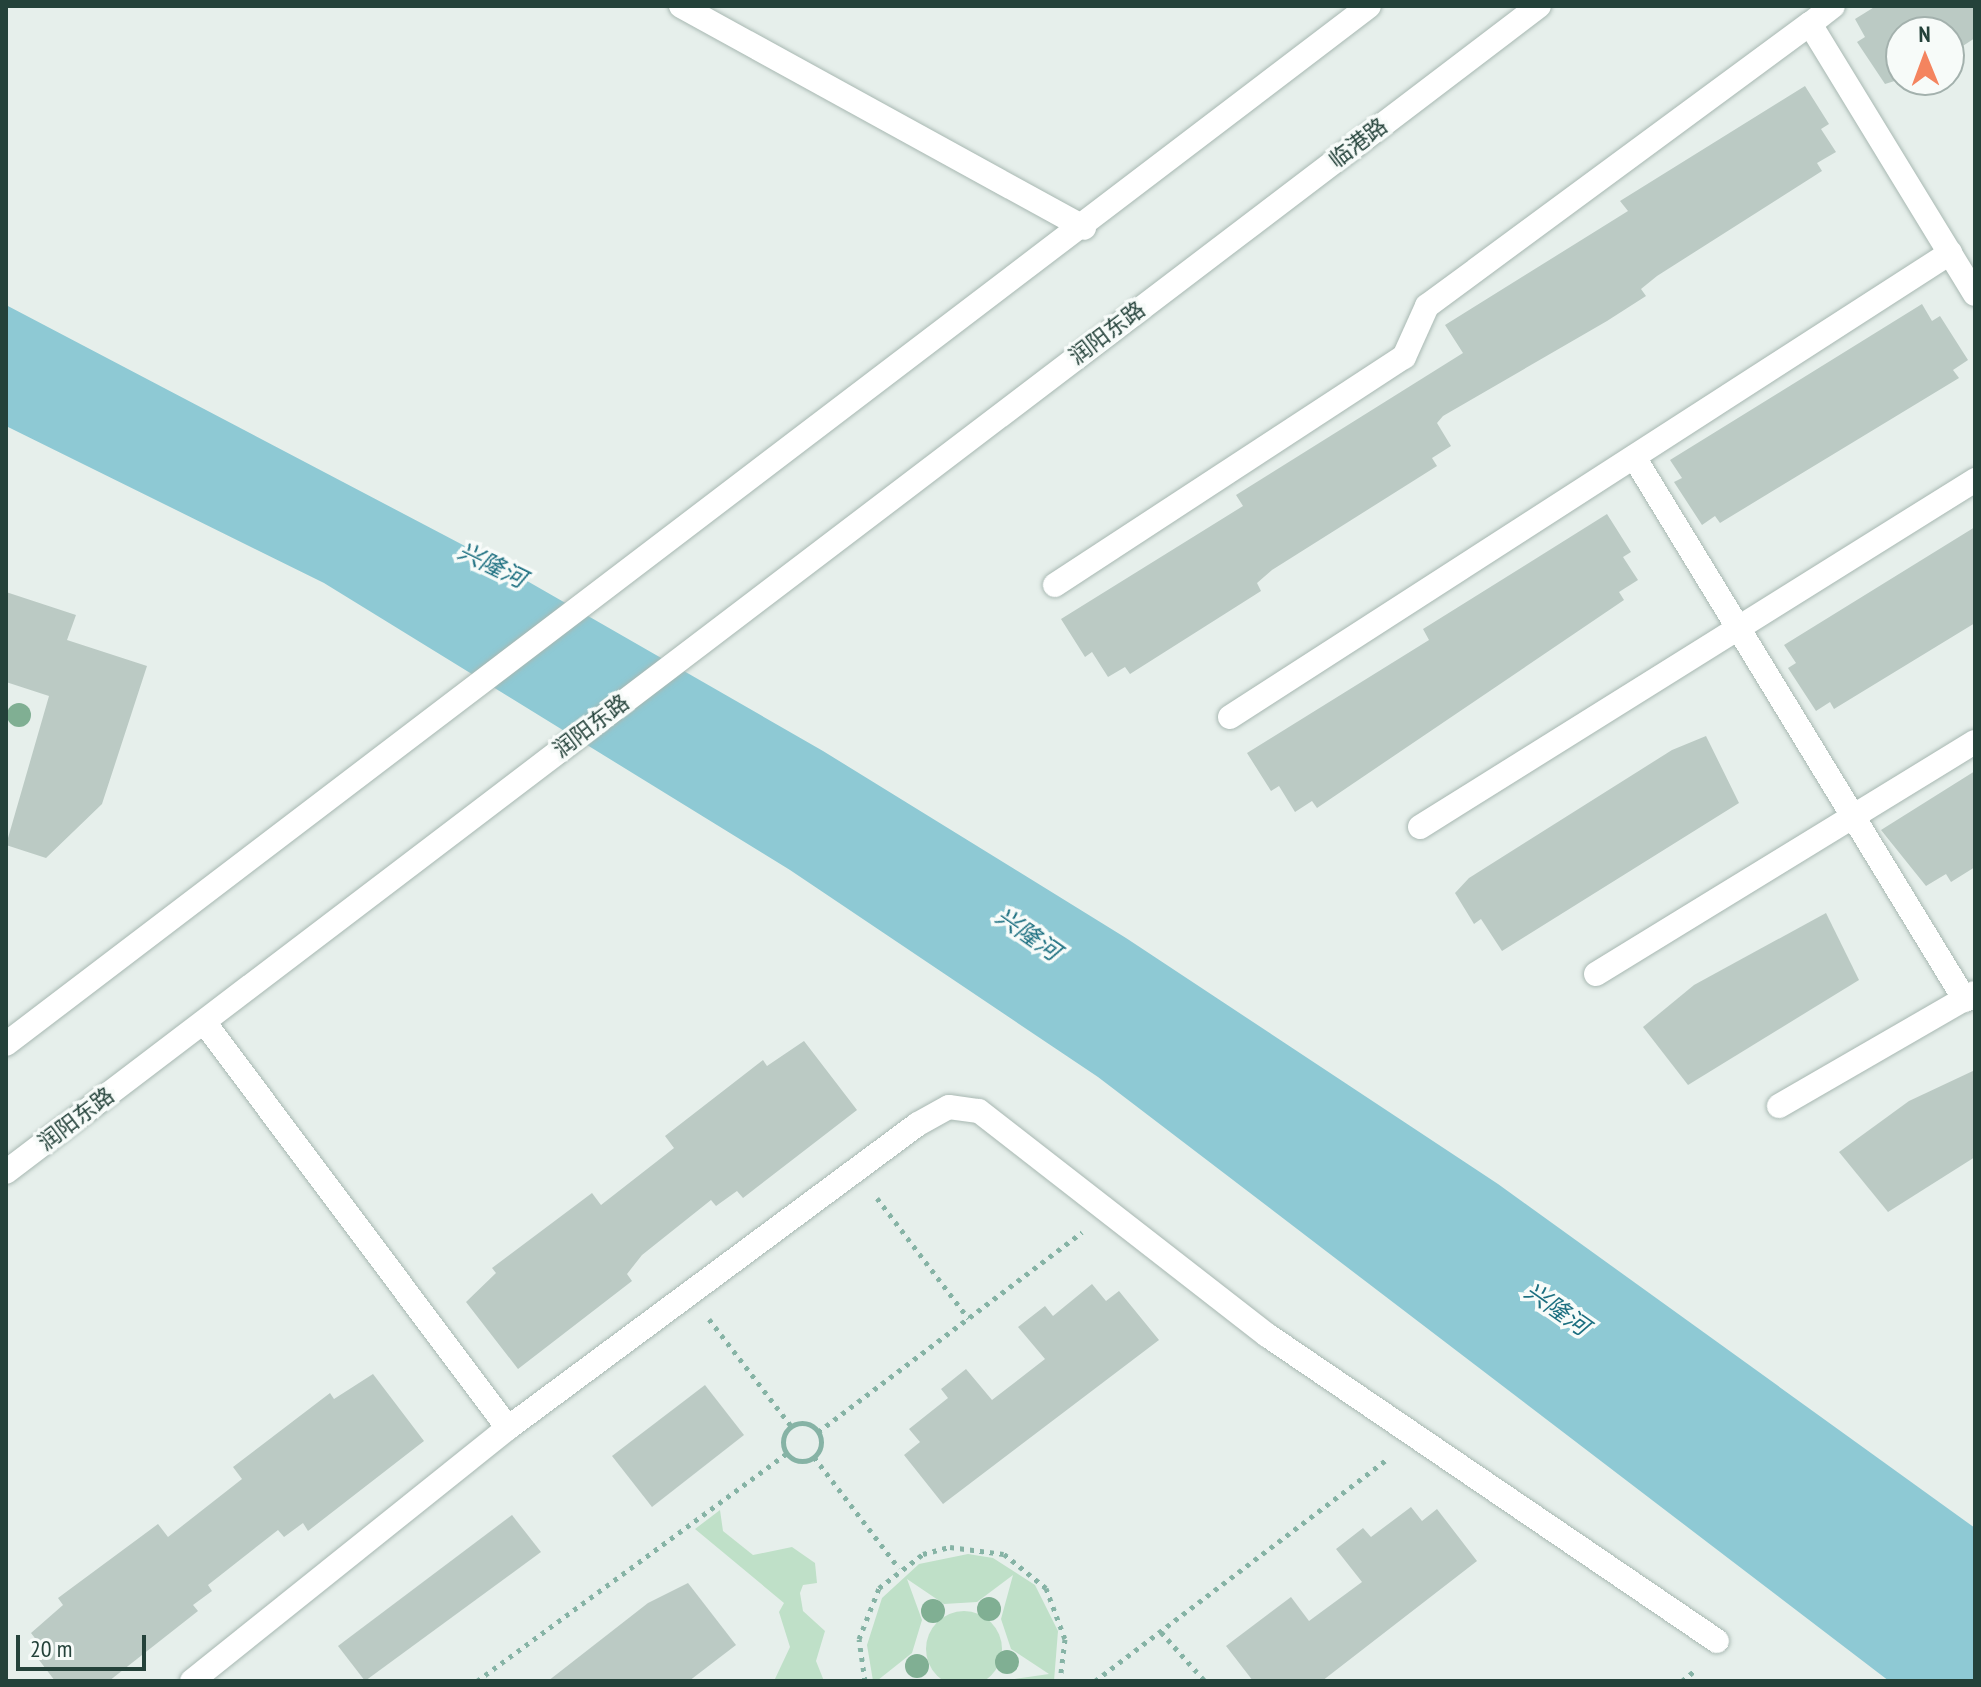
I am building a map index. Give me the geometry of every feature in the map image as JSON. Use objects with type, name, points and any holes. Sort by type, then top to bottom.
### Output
[{"type":"main road","points":[[681,6],[1084,228]]},
{"type":"main road","points":[[6,1044],[1084,228],[1369,6]]},
{"type":"main road","name":"临港路","points":[[1177,280],[1539,6]]},
{"type":"main road","points":[[1055,585],[1404,357],[1427,306],[1833,6]]},
{"type":"main road","points":[[1810,24],[1975,294]]},
{"type":"main road","points":[[1230,717],[1950,253]]},
{"type":"main road","name":"润阳东路","points":[[6,1172],[1177,280]]},
{"type":"main road","points":[[1634,457],[1854,817],[1970,996],[1779,1106]]},
{"type":"main road","points":[[1420,827],[1740,631],[1975,480]]},
{"type":"main road","points":[[1596,974],[1975,742]]},
{"type":"main road","points":[[204,1022],[508,1428]]},
{"type":"main road","points":[[192,1681],[508,1428],[855,1170],[949,1107],[979,1111],[1267,1335],[1717,1641]]},
{"type":"path","points":[[855,1170],[968,1318]]},
{"type":"path","points":[[899,1568],[814,1457],[818,1432],[1108,1212]]},
{"type":"path","points":[[690,1293],[791,1426]]},
{"type":"path","points":[[814,1457],[799,1461],[787,1453],[783,1438],[791,1426],[810,1423],[818,1432]]},
{"type":"path","points":[[1095,1681],[1418,1436]]},
{"type":"path","points":[[477,1681],[787,1453]]},
{"type":"path","points":[[865,1681],[859,1639],[866,1612],[899,1568],[923,1554],[963,1547],[1004,1554],[1027,1568],[1059,1613],[1065,1639],[1060,1681]]},
{"type":"path","points":[[1161,1632],[1205,1681]]},
{"type":"green space","points":[[720,1510],[723,1531],[753,1555],[792,1547],[815,1563],[817,1583],[803,1585],[800,1593],[803,1611],[825,1631],[816,1661],[824,1681],[774,1681],[790,1647],[779,1612],[784,1603],[695,1529]]},
{"type":"green space","points":[[968,1554],[993,1558],[1035,1585],[1058,1631],[1054,1681],[1000,1681],[1049,1674],[1011,1649],[1001,1619],[1013,1575],[977,1602],[944,1604],[907,1579],[922,1620],[912,1653],[878,1680],[924,1681],[873,1681],[867,1645],[882,1598],[919,1564]]},
{"type":"green space","points":[[964,1611],[978,1614],[991,1622],[999,1635],[1002,1649],[999,1663],[991,1676],[978,1684],[964,1687],[950,1684],[937,1676],[929,1663],[926,1649],[929,1635],[937,1622],[950,1614]]},
{"type":"water","name":"兴隆河","points":[[6,305],[482,555],[823,751],[1126,938],[1498,1184],[1975,1528],[1975,1681],[1889,1681],[1098,1077],[790,870],[324,583],[6,426]]},
{"type":"building","points":[[1876,6],[1975,6],[1975,38],[1965,45],[1965,16],[1885,16],[1885,84],[1857,42],[1865,37],[1855,19]]},
{"type":"building","points":[[1805,86],[1829,124],[1821,129],[1836,152],[1817,163],[1822,171],[1657,276],[1641,289],[1646,296],[1443,416],[1437,423],[1451,446],[1432,458],[1437,466],[1272,570],[1257,583],[1261,591],[1130,674],[1125,667],[1108,677],[1092,652],[1085,657],[1061,619],[1243,506],[1236,495],[1463,353],[1445,325],[1628,211],[1620,201]]},
{"type":"building","points":[[1922,304],[1932,321],[1940,316],[1968,360],[1953,370],[1959,378],[1720,523],[1715,516],[1702,525],[1674,482],[1682,478],[1670,460]]},
{"type":"building","points":[[1607,514],[1631,552],[1623,557],[1638,580],[1619,592],[1624,600],[1317,808],[1312,801],[1295,812],[1279,786],[1271,791],[1247,753],[1429,640],[1423,629]]},
{"type":"building","points":[[1975,527],[1975,623],[1834,709],[1830,702],[1816,711],[1788,668],[1796,663],[1784,645]]},
{"type":"building","points":[[6,592],[76,615],[67,640],[147,666],[102,804],[46,858],[6,845],[49,696],[6,682]]},
{"type":"building","points":[[1706,736],[1739,803],[1502,951],[1481,919],[1474,924],[1455,893],[1469,878],[1672,750]]},
{"type":"building","points":[[1975,771],[1975,867],[1951,882],[1946,874],[1926,886],[1881,830]]},
{"type":"building","points":[[1826,913],[1859,980],[1688,1085],[1643,1027],[1694,985]]},
{"type":"building","points":[[804,1041],[857,1110],[743,1198],[737,1191],[716,1206],[711,1200],[642,1255],[627,1274],[632,1281],[518,1369],[466,1302],[496,1273],[492,1268],[592,1193],[601,1205],[674,1148],[665,1136],[763,1060],[767,1066]]},
{"type":"building","points":[[1975,1070],[1975,1157],[1888,1212],[1839,1152],[1909,1101]]},
{"type":"building","points":[[1092,1284],[1106,1301],[1119,1291],[1159,1340],[943,1504],[904,1455],[920,1442],[909,1429],[948,1398],[941,1389],[966,1369],[992,1400],[1045,1359],[1018,1327],[1045,1306],[1053,1316]]},
{"type":"building","points":[[373,1374],[424,1441],[308,1531],[303,1523],[284,1537],[278,1530],[208,1585],[212,1591],[193,1605],[198,1611],[109,1681],[55,1681],[36,1656],[44,1650],[31,1633],[63,1605],[58,1598],[158,1524],[168,1537],[242,1479],[233,1467],[330,1393],[334,1399]]},
{"type":"building","points":[[705,1385],[744,1435],[652,1507],[612,1456]]},
{"type":"building","points":[[1411,1507],[1422,1521],[1437,1509],[1477,1561],[1322,1681],[1253,1681],[1226,1646],[1291,1597],[1309,1621],[1362,1582],[1336,1549],[1363,1528],[1371,1537]]},
{"type":"building","points":[[512,1515],[541,1552],[365,1681],[338,1646]]},
{"type":"building","points":[[688,1583],[736,1645],[689,1681],[548,1681],[648,1603]]}]
